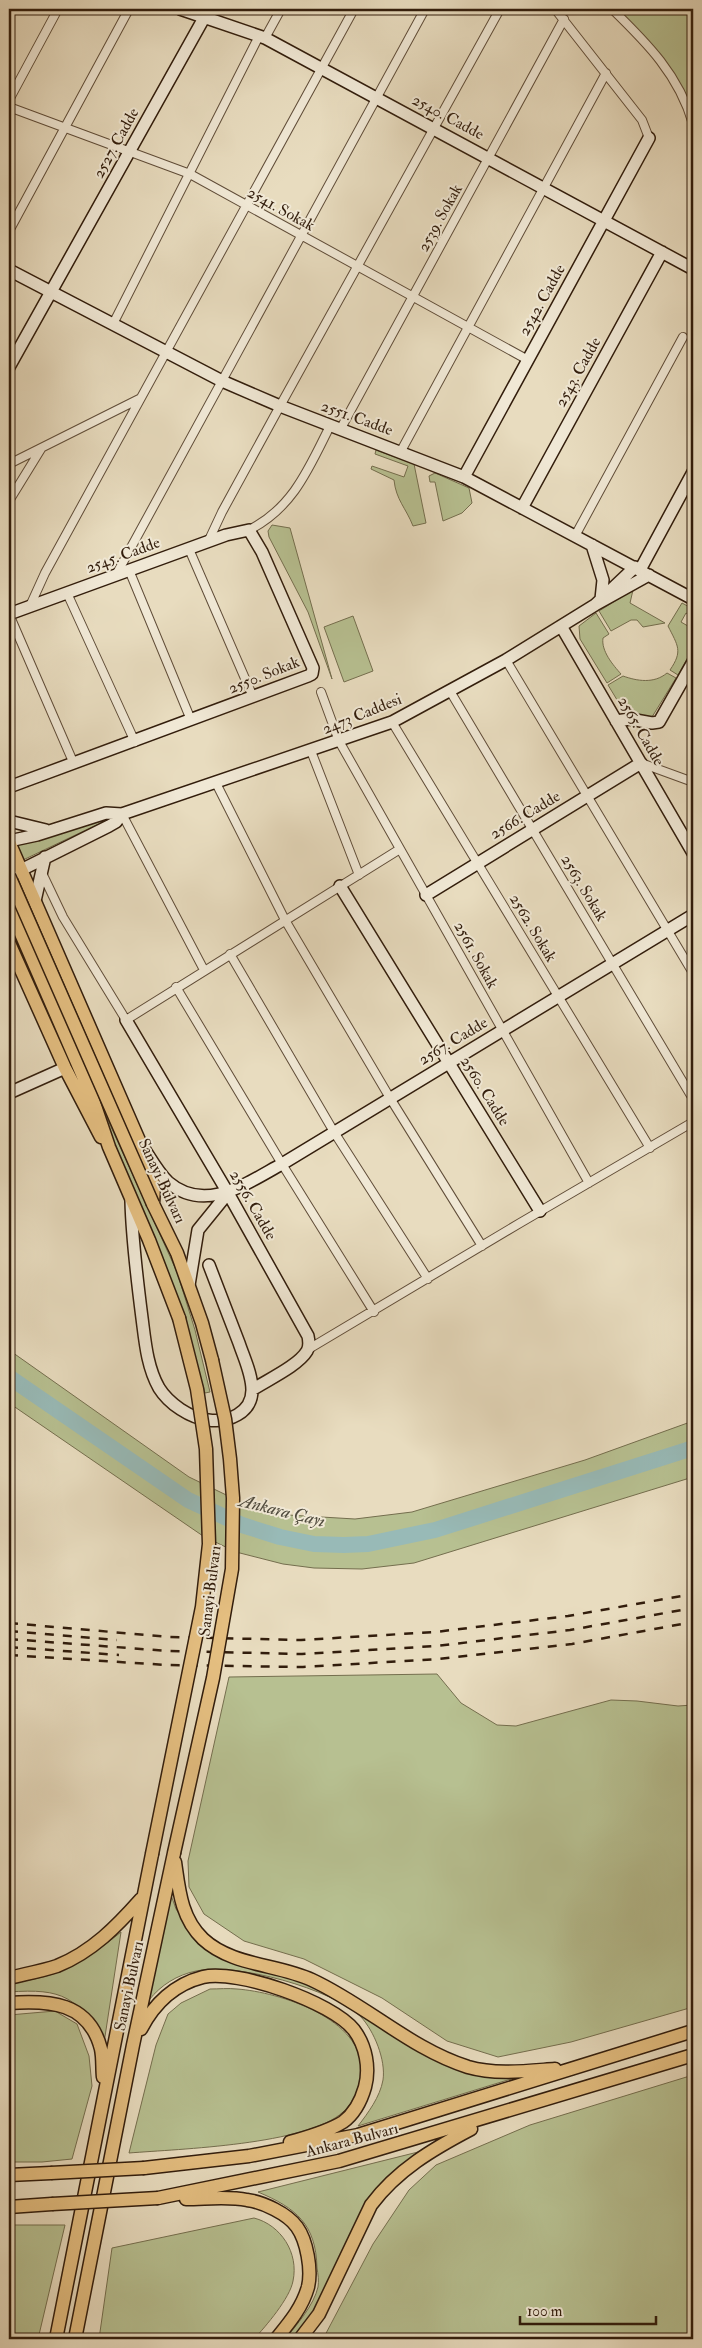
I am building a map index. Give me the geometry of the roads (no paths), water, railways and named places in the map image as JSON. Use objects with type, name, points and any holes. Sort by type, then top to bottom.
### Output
[{"type":"main road","points":[[9,842],[141,1145],[154,1186],[153,1204]]},
{"type":"main road","name":"Sanayi Bulvarı","points":[[9,876],[153,1204],[177,1253],[189,1285],[212,1360],[225,1419],[233,1498],[232,1569],[213,1678],[133,2045],[75,2339]]},
{"type":"main road","points":[[9,906],[22,901],[36,905]]},
{"type":"main road","name":"Sanayi Bulvarı","points":[[9,906],[92,1097],[109,1147],[149,1240],[179,1318],[197,1389],[205,1439],[208,1487],[209,1544],[202,1607],[55,2336]]},
{"type":"main road","points":[[9,943],[93,1126],[109,1147]]},
{"type":"main road","points":[[174,1853],[180,1900],[188,1920],[204,1939],[235,1958],[294,1972],[312,1980],[345,1998],[432,2052],[469,2067],[518,2071],[572,2067]]},
{"type":"main road","points":[[9,1978],[57,1966],[77,1956],[103,1939],[123,1920],[142,1897]]},
{"type":"main road","points":[[133,2045],[157,2004],[183,1984],[205,1977],[235,1978],[269,1985],[312,2000],[334,2012],[354,2030],[365,2051],[368,2071],[363,2095],[354,2112],[344,2121],[330,2128],[249,2156]]},
{"type":"main road","points":[[9,2003],[38,2001],[73,2009],[91,2029],[101,2049],[105,2091]]},
{"type":"main road","name":"Ankara Bulvarı","points":[[9,2175],[144,2168],[249,2156],[358,2135],[693,2031]]},
{"type":"main road","name":"Ankara Bulvarı","points":[[9,2207],[158,2198],[339,2161],[497,2115],[693,2054]]},
{"type":"main road","points":[[300,2339],[319,2314],[371,2206],[379,2194],[410,2164],[438,2146],[497,2115]]},
{"type":"main road","points":[[158,2198],[248,2200],[268,2207],[297,2227],[304,2244],[308,2263],[308,2286],[298,2313],[276,2339]]},
{"type":"street","points":[[9,100],[58,9]]},
{"type":"street","points":[[9,231],[130,9]]},
{"type":"street","name":"2540. Cadde","points":[[180,9],[207,13],[262,37],[489,157],[693,269]]},
{"type":"street","points":[[113,324],[262,37],[281,9]]},
{"type":"street","points":[[30,606],[45,573],[354,9]]},
{"type":"street","points":[[116,575],[425,9]]},
{"type":"street","points":[[208,542],[222,512],[280,406],[500,9]]},
{"type":"street","points":[[555,9],[642,120],[649,138]]},
{"type":"street","points":[[612,9],[665,64],[679,86],[693,124]]},
{"type":"street","name":"2527. Cadde","points":[[9,367],[207,13]]},
{"type":"street","name":"2539. Sokak","points":[[335,428],[413,297],[564,19]]},
{"type":"street","points":[[400,451],[606,73]]},
{"type":"street","name":"2541. Sokak","points":[[9,107],[190,174],[528,360]]},
{"type":"street","name":"2542. Cadde","points":[[464,477],[649,138]]},
{"type":"street","name":"2543. Cadde","points":[[522,508],[662,252]]},
{"type":"street","name":"2551. Cadde","points":[[9,270],[222,380],[280,406],[464,477],[693,599]]},
{"type":"street","points":[[576,536],[683,337]]},
{"type":"street","points":[[9,464],[140,399]]},
{"type":"street","points":[[249,530],[268,519],[296,492],[335,428]]},
{"type":"street","points":[[9,501],[40,449]]},
{"type":"street","name":"2473 Caddesi","points":[[9,842],[106,813],[122,814],[339,742],[392,722],[450,691],[506,660],[561,626],[641,571],[693,472]]},
{"type":"street","name":"2545. Cadde","points":[[9,614],[208,542],[249,530]]},
{"type":"street","name":"2550. Sokak","points":[[9,787],[135,742],[312,674],[313,668],[262,552],[249,530]]},
{"type":"street","points":[[592,544],[604,580],[598,602]]},
{"type":"street","points":[[189,549],[253,697]]},
{"type":"street","points":[[129,570],[191,720]]},
{"type":"street","points":[[67,593],[135,742]]},
{"type":"street","points":[[9,614],[74,764]]},
{"type":"street","name":"2565. Cadde","points":[[561,626],[693,853]]},
{"type":"street","points":[[506,660],[693,973]]},
{"type":"street","points":[[616,721],[630,719],[652,723],[659,722],[693,662]]},
{"type":"street","name":"2563. Sokak","points":[[450,691],[693,1099]]},
{"type":"street","name":"2561. Sokak","points":[[321,692],[339,742],[588,1183]]},
{"type":"street","name":"2562. Sokak","points":[[392,722],[650,1148]]},
{"type":"street","points":[[311,751],[359,875]]},
{"type":"street","points":[[641,763],[693,782]]},
{"type":"street","name":"2566. Cadde","points":[[426,895],[641,763]]},
{"type":"street","points":[[216,783],[285,920],[390,1098],[482,1246]]},
{"type":"street","points":[[122,814],[204,970]]},
{"type":"street","name":"2473 Caddesi","points":[[9,876],[109,826],[116,822],[122,814]]},
{"type":"street","points":[[9,821],[51,831]]},
{"type":"street","points":[[42,873],[63,918],[126,1020],[176,987],[400,850]]},
{"type":"street","points":[[36,905],[45,857]]},
{"type":"street","name":"2560. Cadde","points":[[340,886],[540,1211]]},
{"type":"street","name":"2567. Cadde","points":[[228,1193],[282,1164],[693,915]]},
{"type":"street","points":[[230,954],[334,1132],[428,1279]]},
{"type":"street","points":[[176,987],[282,1164],[374,1312]]},
{"type":"street","name":"2556. Cadde","points":[[126,1020],[305,1327],[309,1344],[307,1350]]},
{"type":"street","points":[[9,1093],[65,1068]]},
{"type":"street","points":[[252,1390],[290,1365],[307,1350],[693,1122]]},
{"type":"street","points":[[141,1145],[157,1169],[175,1186],[186,1192],[202,1195],[228,1193]]},
{"type":"street","points":[[189,1285],[198,1230],[228,1193]]},
{"type":"street","points":[[131,1200],[132,1235],[149,1361],[159,1387],[165,1396],[182,1410],[198,1418],[209,1420],[232,1418],[239,1414],[247,1406],[252,1390],[247,1366],[209,1265]]},
{"type":"waterway","name":"Ankara Çayı","points":[[9,1377],[188,1500],[242,1525],[280,1537],[314,1544],[368,1544],[435,1530],[693,1448]]},
{"type":"railway","points":[[9,1623],[169,1637],[301,1640],[435,1632],[568,1616],[693,1594]]},
{"type":"railway","points":[[9,1639],[168,1651],[302,1654],[437,1646],[570,1630],[693,1608]]},
{"type":"railway","points":[[9,1655],[167,1665],[303,1667],[439,1659],[572,1644],[693,1622]]},
{"type":"railway","points":[[9,1631],[117,1640]]},
{"type":"railway","points":[[9,1647],[119,1655]]}]
